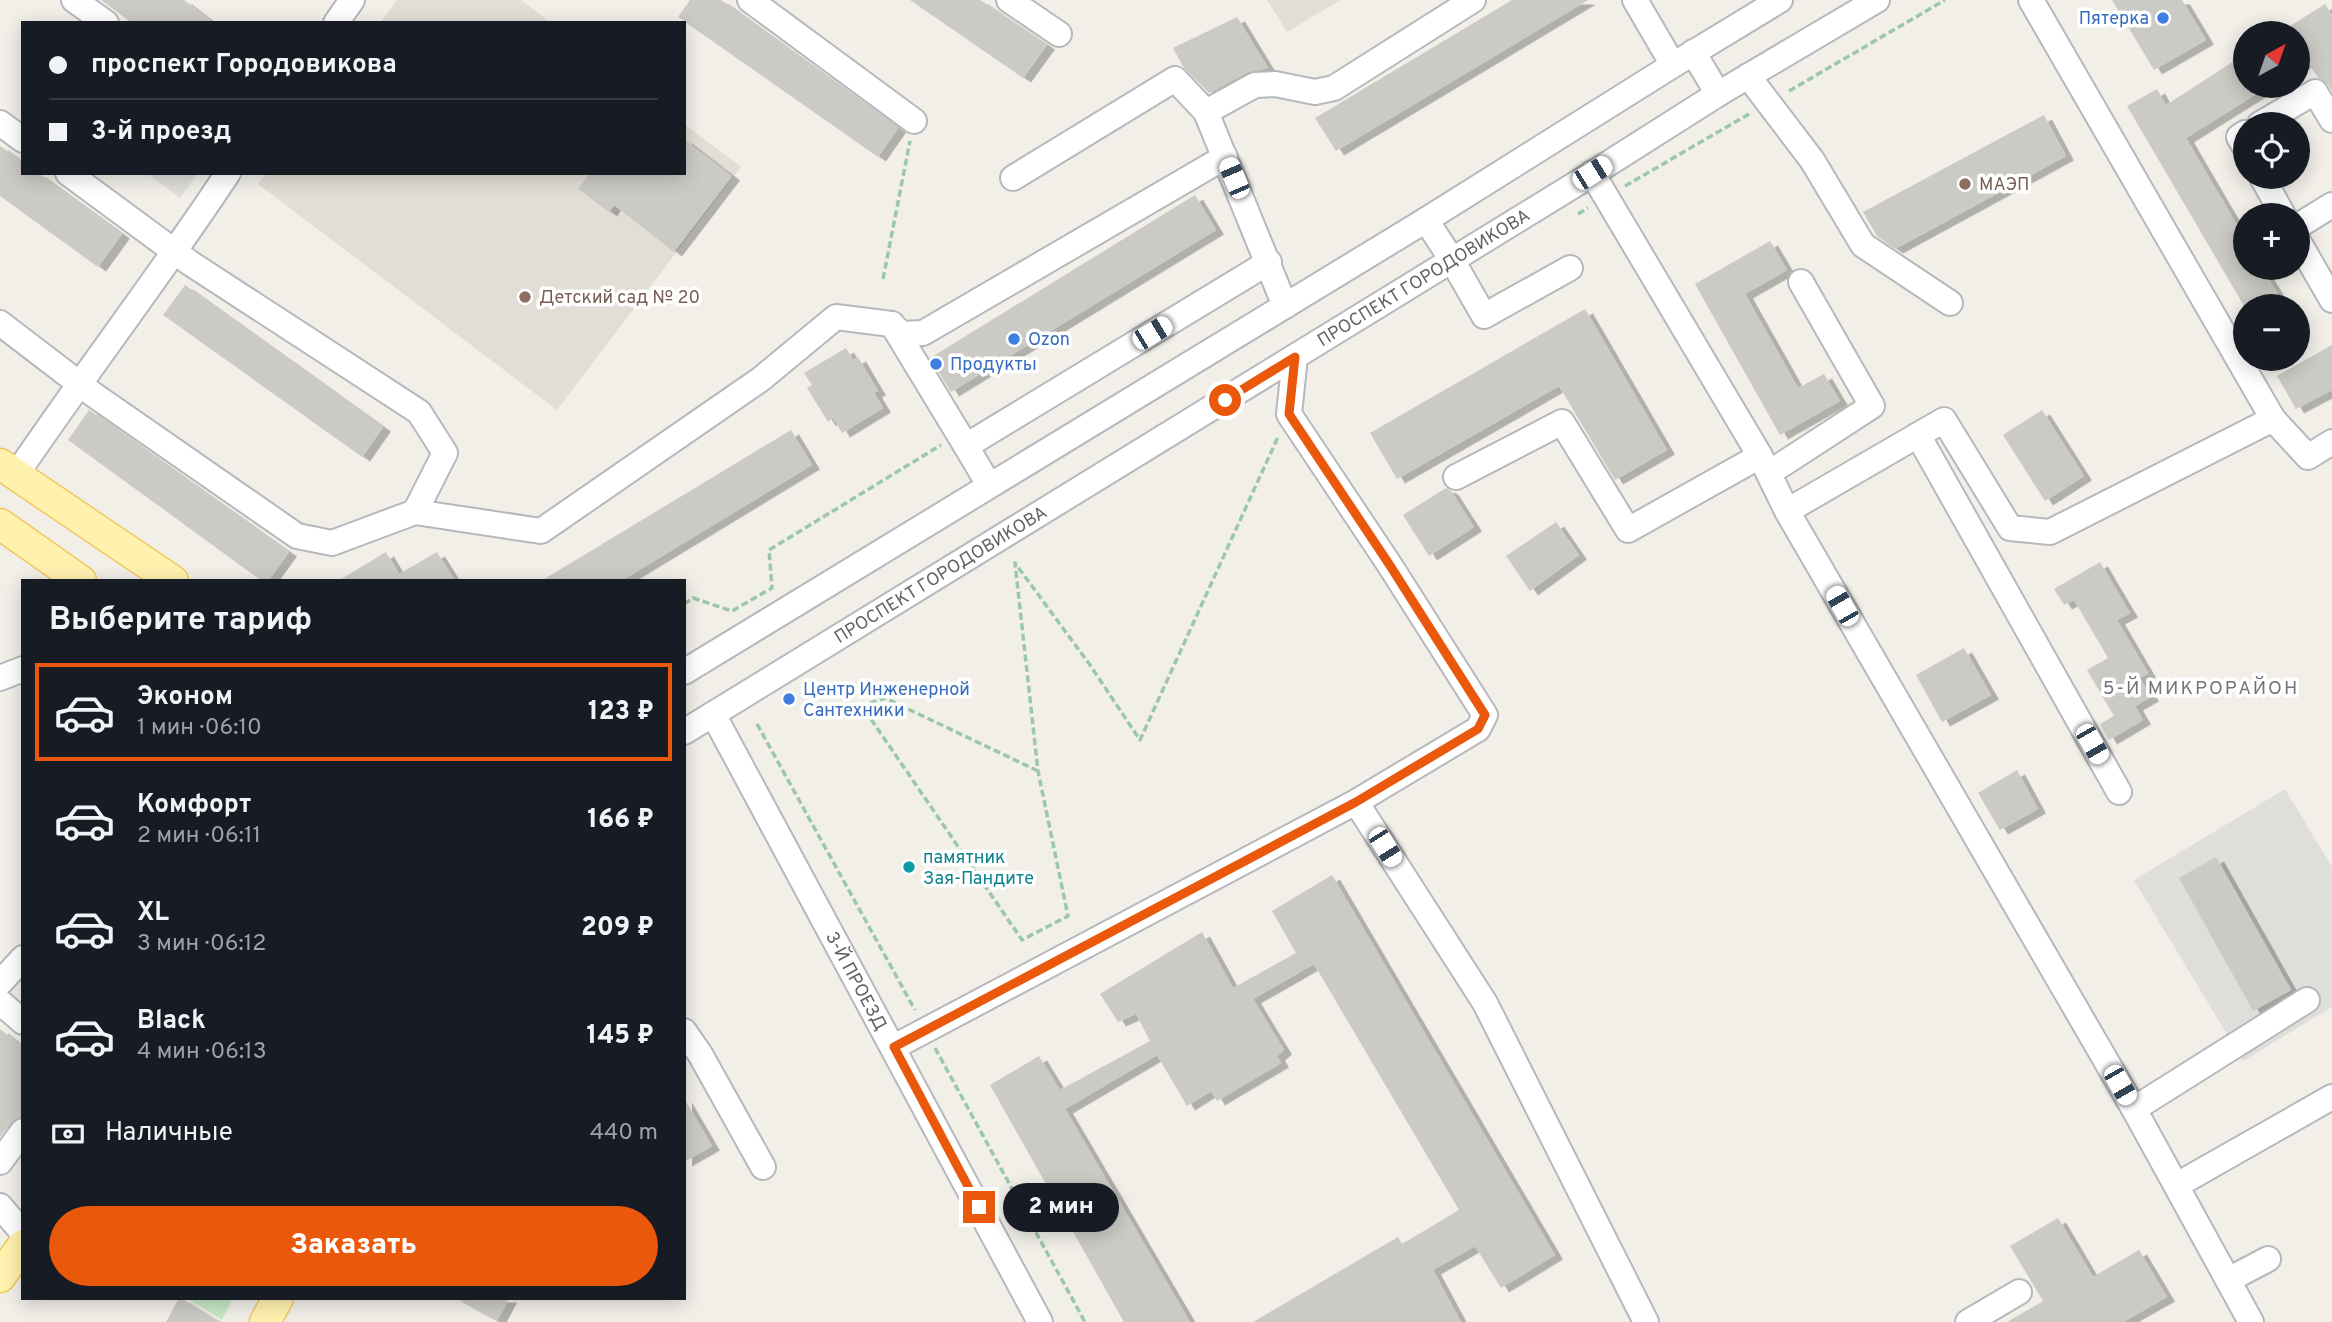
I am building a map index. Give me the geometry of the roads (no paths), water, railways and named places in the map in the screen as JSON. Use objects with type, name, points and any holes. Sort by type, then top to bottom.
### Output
[{"type":"main road","points":[[8,470],[170,579]]},
{"type":"main road","points":[[0,524],[78,579]]},
{"type":"main road","points":[[0,1277],[21,1248]]},
{"type":"main road","points":[[265,1322],[277,1300]]},
{"type":"street","points":[[74,0],[103,21]]},
{"type":"street","points":[[336,21],[352,0]]},
{"type":"street","points":[[750,0],[914,121]]},
{"type":"street","points":[[1009,0],[1059,34]]},
{"type":"street","points":[[1206,112],[1255,85],[1275,84],[1315,92],[1334,88],[1473,0]]},
{"type":"street","points":[[1635,0],[1683,59],[1717,94]]},
{"type":"street","points":[[686,671],[1426,220],[1780,0]]},
{"type":"street","name":"ПРОСПЕКТ ГОРОДОВИКОВА","points":[[686,731],[1717,94],[1877,0]]},
{"type":"street","points":[[2031,0],[2273,419],[2308,457],[2332,442]]},
{"type":"street","points":[[1748,76],[1812,160],[1863,245],[1950,303]]},
{"type":"street","points":[[1013,178],[1175,79],[1206,112],[1285,306]]},
{"type":"street","points":[[2281,112],[2315,92],[2332,120]]},
{"type":"street","points":[[0,123],[21,139]]},
{"type":"street","points":[[0,323],[94,395],[297,536],[332,543],[415,512],[541,531],[761,379],[836,317],[891,324],[902,334],[923,333],[1225,157]]},
{"type":"street","points":[[1592,173],[1765,464],[1787,511],[2134,1109],[2251,1322]]},
{"type":"street","points":[[71,175],[176,252],[419,412],[445,453],[415,512]]},
{"type":"street","points":[[8,470],[80,382],[176,252],[224,175]]},
{"type":"street","points":[[2310,219],[2332,205]]},
{"type":"street","points":[[1426,220],[1484,316],[1570,268]]},
{"type":"street","points":[[965,446],[1269,262]]},
{"type":"street","points":[[2310,262],[2332,300]]},
{"type":"street","points":[[1456,477],[1562,422],[1628,530],[1765,464],[1872,406],[1801,282]]},
{"type":"street","points":[[891,324],[989,485]]},
{"type":"street","points":[[894,1047],[1356,802],[1478,729],[1485,715],[1289,414],[1295,357]]},
{"type":"street","points":[[1787,511],[1944,420],[2010,528],[2050,531],[2273,419]]},
{"type":"street","points":[[1918,435],[2119,792]]},
{"type":"street","points":[[0,678],[21,670]]},
{"type":"street","name":"3-Й ПРОЕЗД","points":[[713,714],[1040,1322]]},
{"type":"street","points":[[1356,802],[1485,1003],[1646,1322]]},
{"type":"street","points":[[0,983],[21,960]]},
{"type":"street","points":[[2134,1109],[2307,1000]]},
{"type":"street","points":[[0,1002],[21,1020]]},
{"type":"street","points":[[686,1034],[763,1167]]},
{"type":"street","points":[[2177,1185],[2332,1097]]},
{"type":"street","points":[[0,1162],[21,1134]]},
{"type":"street","points":[[0,1206],[21,1232]]},
{"type":"street","points":[[2228,1280],[2268,1259]]},
{"type":"street","points":[[1968,1322],[2019,1292]]},
{"type":"place","name":"Пятерка","points":[[2163,18]]},
{"type":"place","name":"МАЭП","points":[[1965,184]]},
{"type":"place","name":"Детский сад № 20","points":[[525,297]]},
{"type":"place","name":"Ozon","points":[[1014,339]]},
{"type":"place","name":"Продукты","points":[[936,364]]},
{"type":"place","name":"Центр Инженерной Сантехники","points":[[789,699]]},
{"type":"place","name":"памятник Зая-Пандите","points":[[909,867]]},
{"type":"district","name":"5-Й МИКРОРАЙОН","points":[[2201,687]]}]
